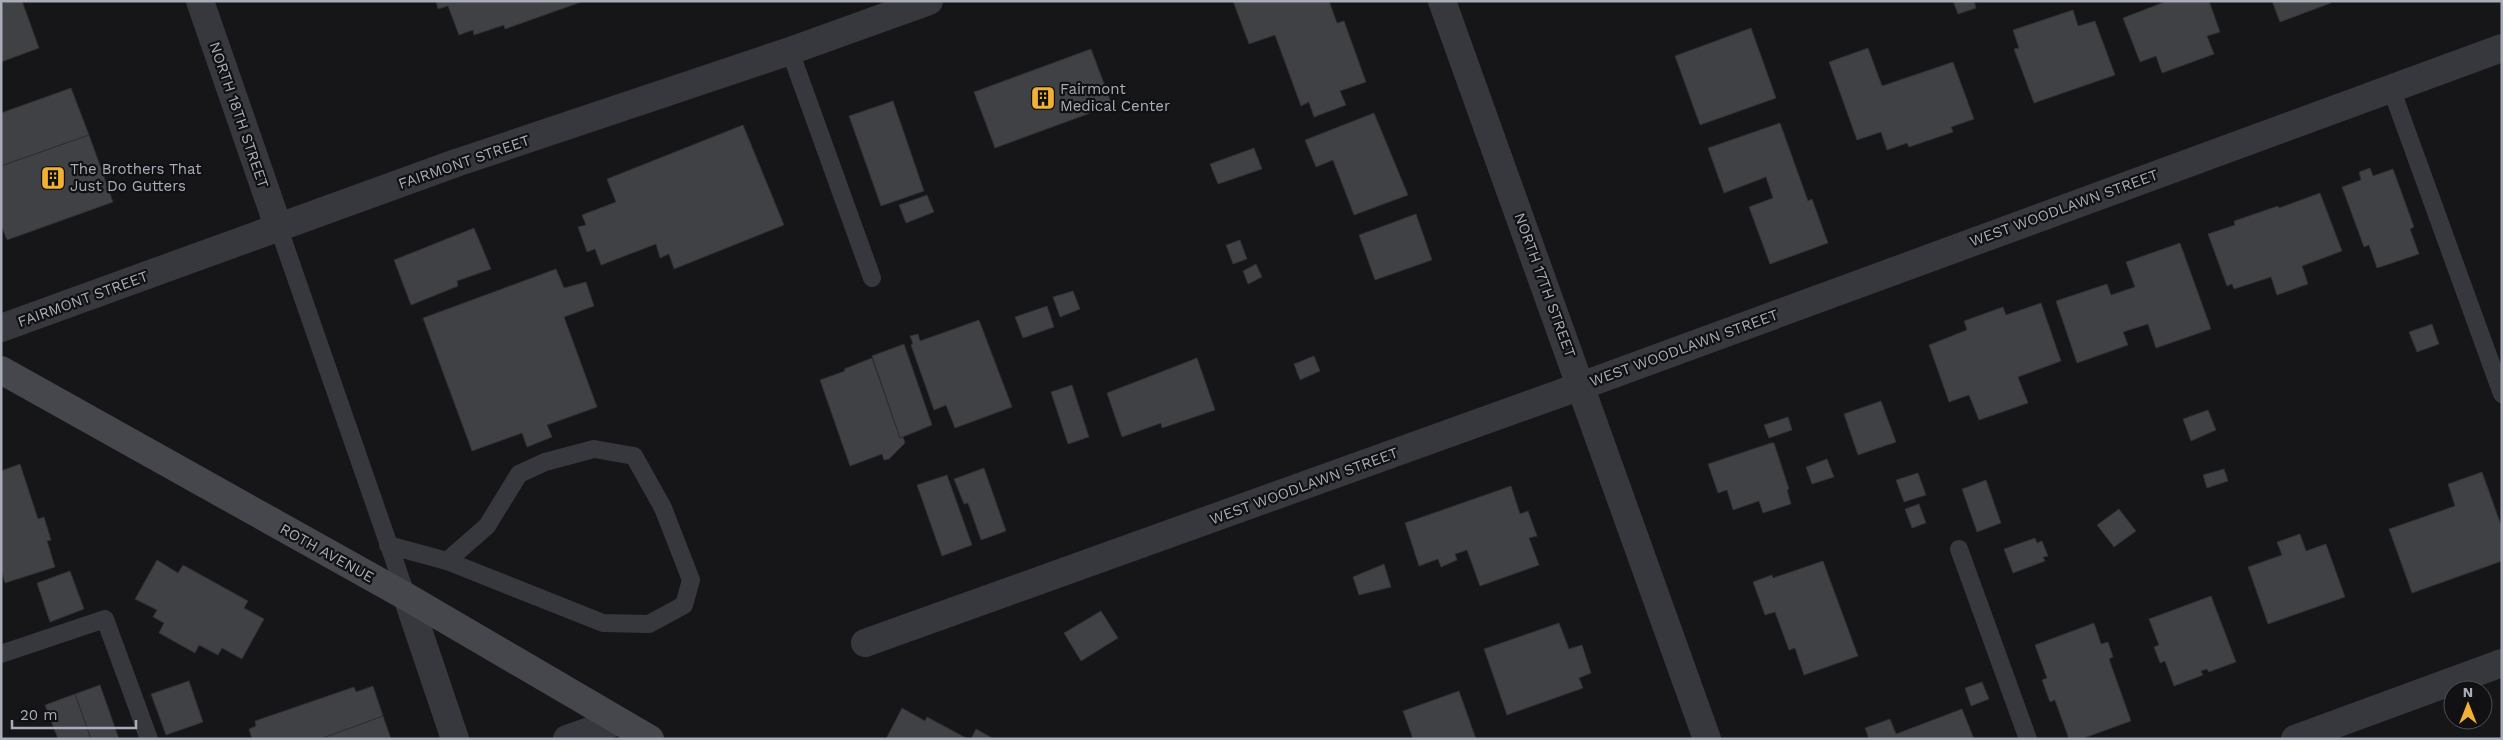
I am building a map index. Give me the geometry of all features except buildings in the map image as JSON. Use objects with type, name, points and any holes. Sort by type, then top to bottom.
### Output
[{"type":"main road","name":"ROTH AVENUE","points":[[1,370],[406,597],[650,739]]},
{"type":"street","name":"NORTH 18TH STREET","points":[[200,1],[279,229]]},
{"type":"street","name":"FAIRMONT STREET","points":[[1,328],[279,229],[456,163],[790,52],[929,1]]},
{"type":"street","name":"NORTH 17TH STREET","points":[[1442,1],[1707,739]]},
{"type":"street","name":"WEST WOODLAWN STREET","points":[[865,643],[1581,386],[2502,48]]},
{"type":"street","points":[[406,597],[455,739]]},
{"type":"street","points":[[2295,739],[2502,664]]},
{"type":"street","points":[[568,739],[618,721]]},
{"type":"lane","points":[[790,52],[872,278]]},
{"type":"lane","points":[[2391,88],[2502,394]]},
{"type":"lane","points":[[279,229],[406,597]]},
{"type":"lane","points":[[388,545],[447,561],[603,623],[649,624],[684,605],[690,580],[663,508],[634,456],[594,449],[545,462],[519,474],[487,526],[447,561]]},
{"type":"lane","points":[[1959,549],[2028,739]]},
{"type":"lane","points":[[1,654],[105,619],[149,739]]},
{"type":"place","name":"Fairmont Medical Center","points":[[1043,98]]},
{"type":"place","name":"The Brothers That Just Do Gutters","points":[[53,178]]}]
